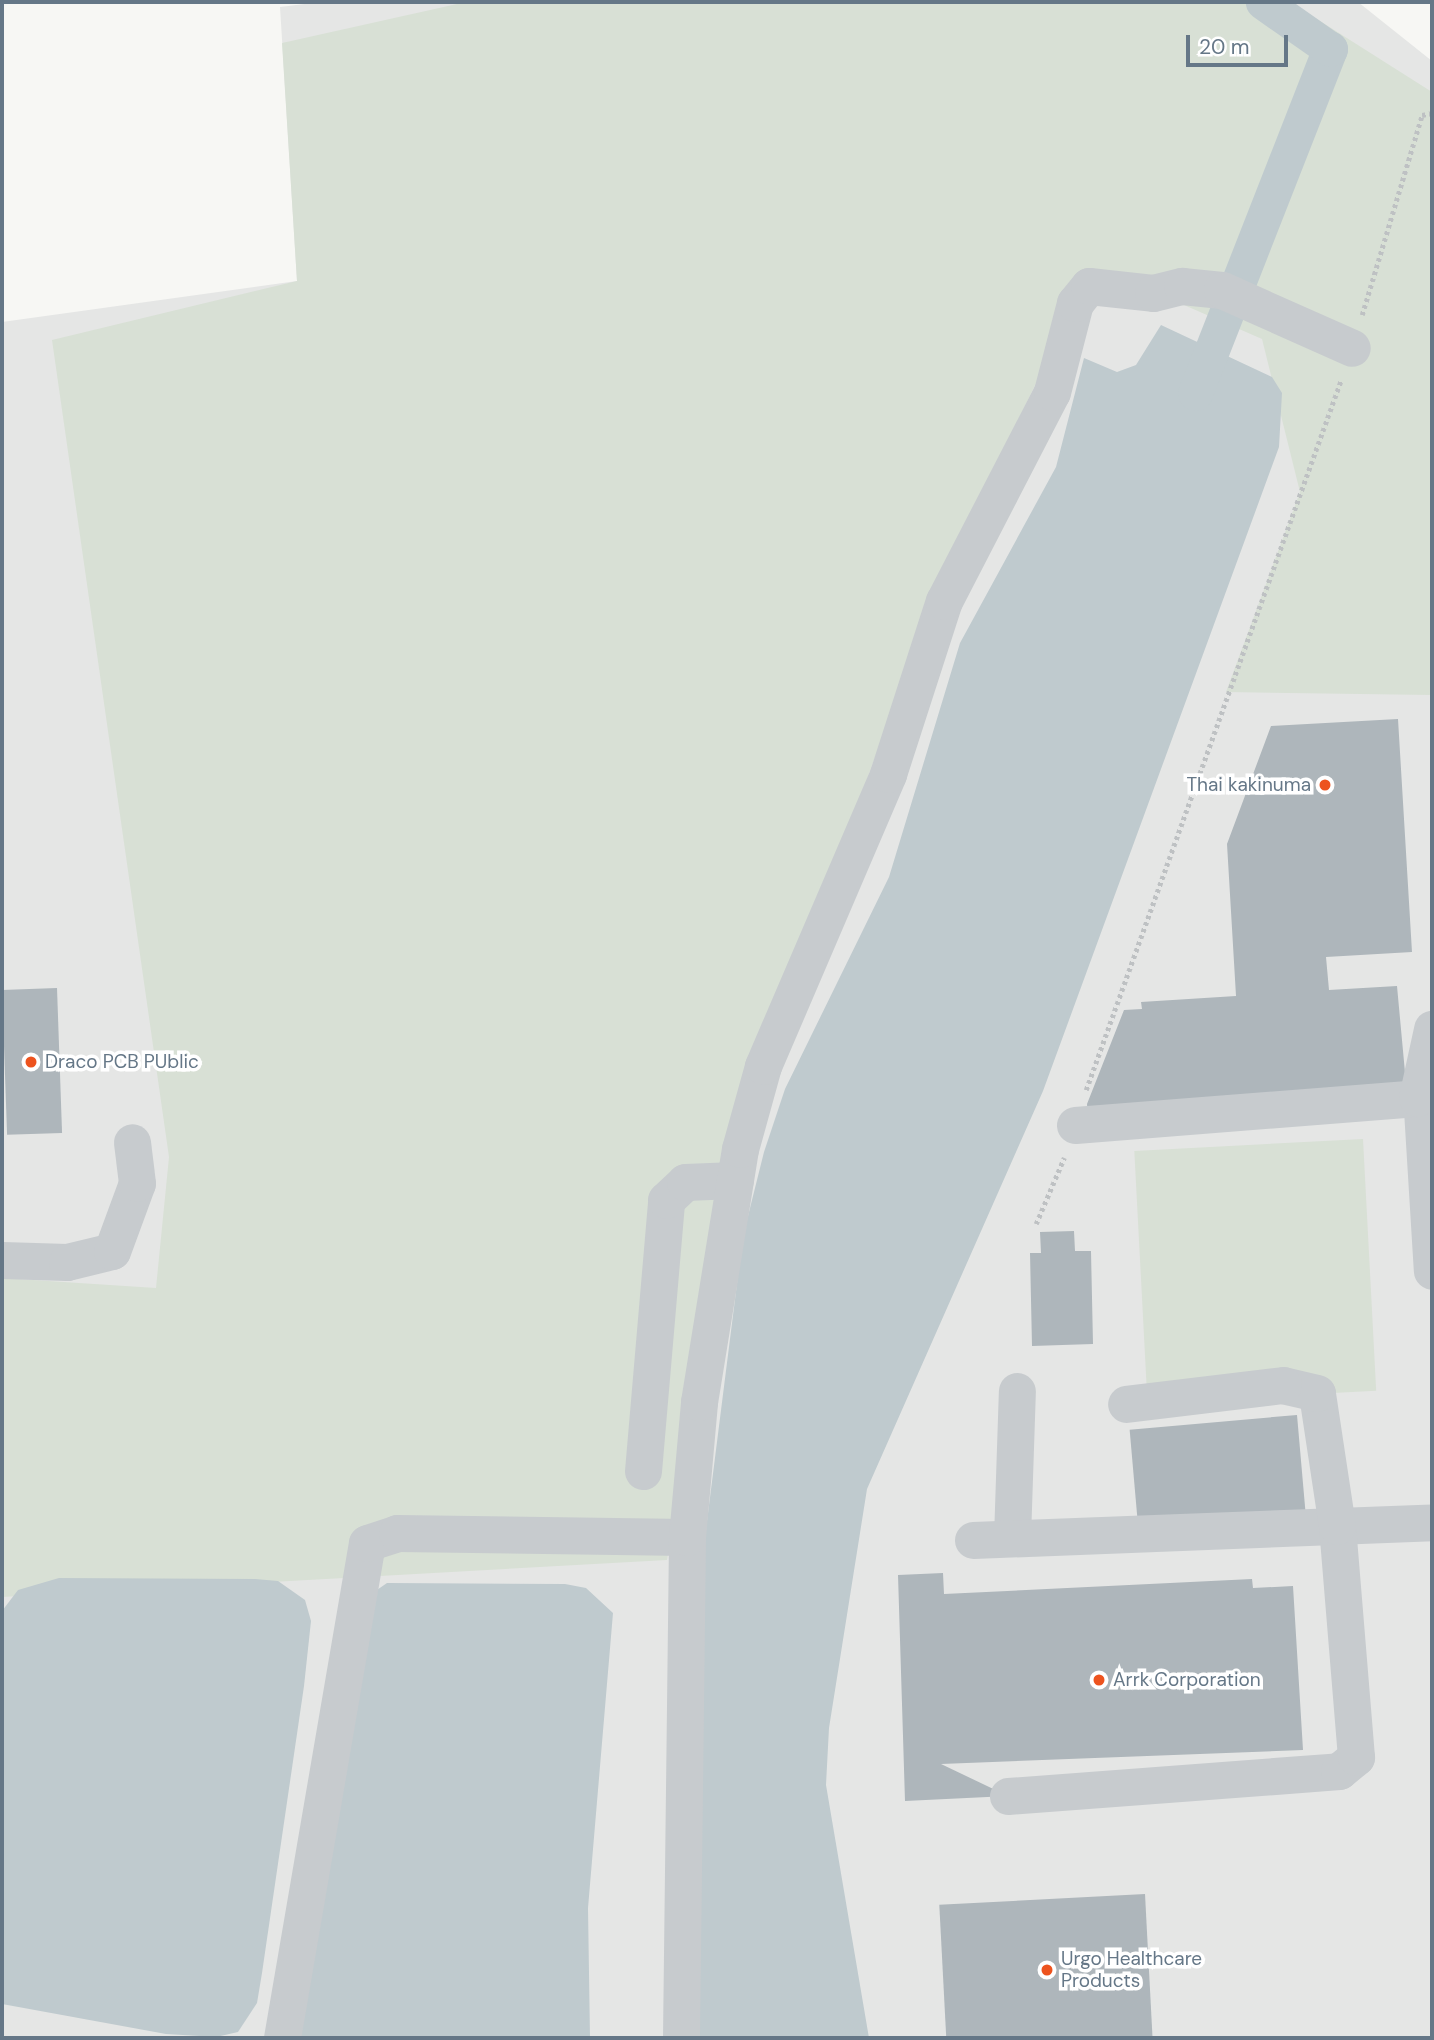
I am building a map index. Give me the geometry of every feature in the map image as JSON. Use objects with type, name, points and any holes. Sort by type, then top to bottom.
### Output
[{"type":"lane","points":[[681,2038],[687,1537],[699,1402],[735,1180],[763,1066],[888,774],[944,601],[1052,392],[1075,303],[1089,286],[1153,293],[1182,286],[1222,290],[1352,348]]},
{"type":"lane","points":[[1432,1029],[1421,1093],[1430,1185],[1432,1271]]},
{"type":"lane","points":[[1075,1125],[1417,1098],[1421,1093]]},
{"type":"lane","points":[[2,1260],[67,1262],[111,1251],[137,1183],[132,1142]]},
{"type":"lane","points":[[643,1471],[666,1200],[685,1182],[735,1180]]},
{"type":"lane","points":[[1008,1796],[1350,1767],[1359,1743],[1337,1526],[1317,1394],[1308,1388],[1283,1385],[1126,1405]]},
{"type":"lane","points":[[1012,1538],[1017,1391]]},
{"type":"lane","points":[[974,1540],[1432,1521]]},
{"type":"lane","points":[[282,2038],[367,1543],[397,1533],[687,1537]]},
{"type":"path","points":[[1036,1224],[1075,1125],[1352,348],[1422,115],[1432,113]]},
{"type":"shaded area","points":[[321,2],[1358,2],[1432,61],[1432,2038],[2,2038],[2,322],[297,281],[280,7]]},
{"type":"shaded area","points":[[466,2],[1290,2],[1432,92],[1432,695],[1226,692],[1300,492],[1262,339],[1145,288],[1073,307],[938,585],[741,1124],[667,1560],[2,1597],[2,1278],[156,1288],[169,1157],[52,340],[297,281],[282,43]]},
{"type":"shaded area","points":[[1161,325],[1272,377],[1282,393],[1279,447],[1043,1091],[867,1489],[829,1728],[826,1785],[869,2038],[700,2038],[693,1632],[743,1236],[764,1152],[785,1089],[889,877],[960,643],[1056,467],[1084,358],[1117,372],[1136,365]]},
{"type":"shaded area","points":[[1363,1139],[1376,1391],[1148,1403],[1134,1151]]},
{"type":"shaded area","points":[[59,1578],[278,1581],[305,1600],[311,1621],[304,1686],[262,1973],[257,2003],[238,2032],[216,2037],[166,2034],[2,2004],[2,1611],[18,1590]]},
{"type":"shaded area","points":[[387,1583],[565,1584],[586,1588],[613,1613],[588,1908],[590,2038],[298,2038],[374,1592]]},
{"type":"building","points":[[1398,719],[1412,952],[1326,957],[1329,990],[1397,986],[1407,1094],[1088,1120],[1087,1104],[1124,1010],[1142,1009],[1141,1002],[1236,996],[1227,844],[1271,726]]},
{"type":"building","name":"Draco PCB PUblic","points":[[57,988],[62,1133],[7,1135],[2,990]]},
{"type":"building","points":[[1074,1231],[1075,1251],[1091,1251],[1093,1344],[1032,1346],[1030,1253],[1041,1253],[1040,1232]]},
{"type":"building","points":[[1297,1415],[1306,1523],[1139,1537],[1130,1430]]},
{"type":"building","name":"Arrk Corporation","points":[[943,1573],[944,1594],[1252,1579],[1253,1588],[1293,1586],[1303,1750],[941,1764],[1008,1796],[905,1801],[898,1575]]},
{"type":"building","name":"Urgo Healthcare Products","points":[[1145,1894],[1153,2038],[946,2038],[939,1905]]},
{"type":"waterway","points":[[1195,393],[1330,49],[1263,2]]},
{"type":"place","name":"Thai kakinuma","points":[[1325,785]]},
{"type":"place","name":"Draco PCB PUblic","points":[[31,1062]]},
{"type":"place","name":"Arrk Corporation","points":[[1099,1680]]},
{"type":"place","name":"Urgo Healthcare Products","points":[[1047,1970]]}]
